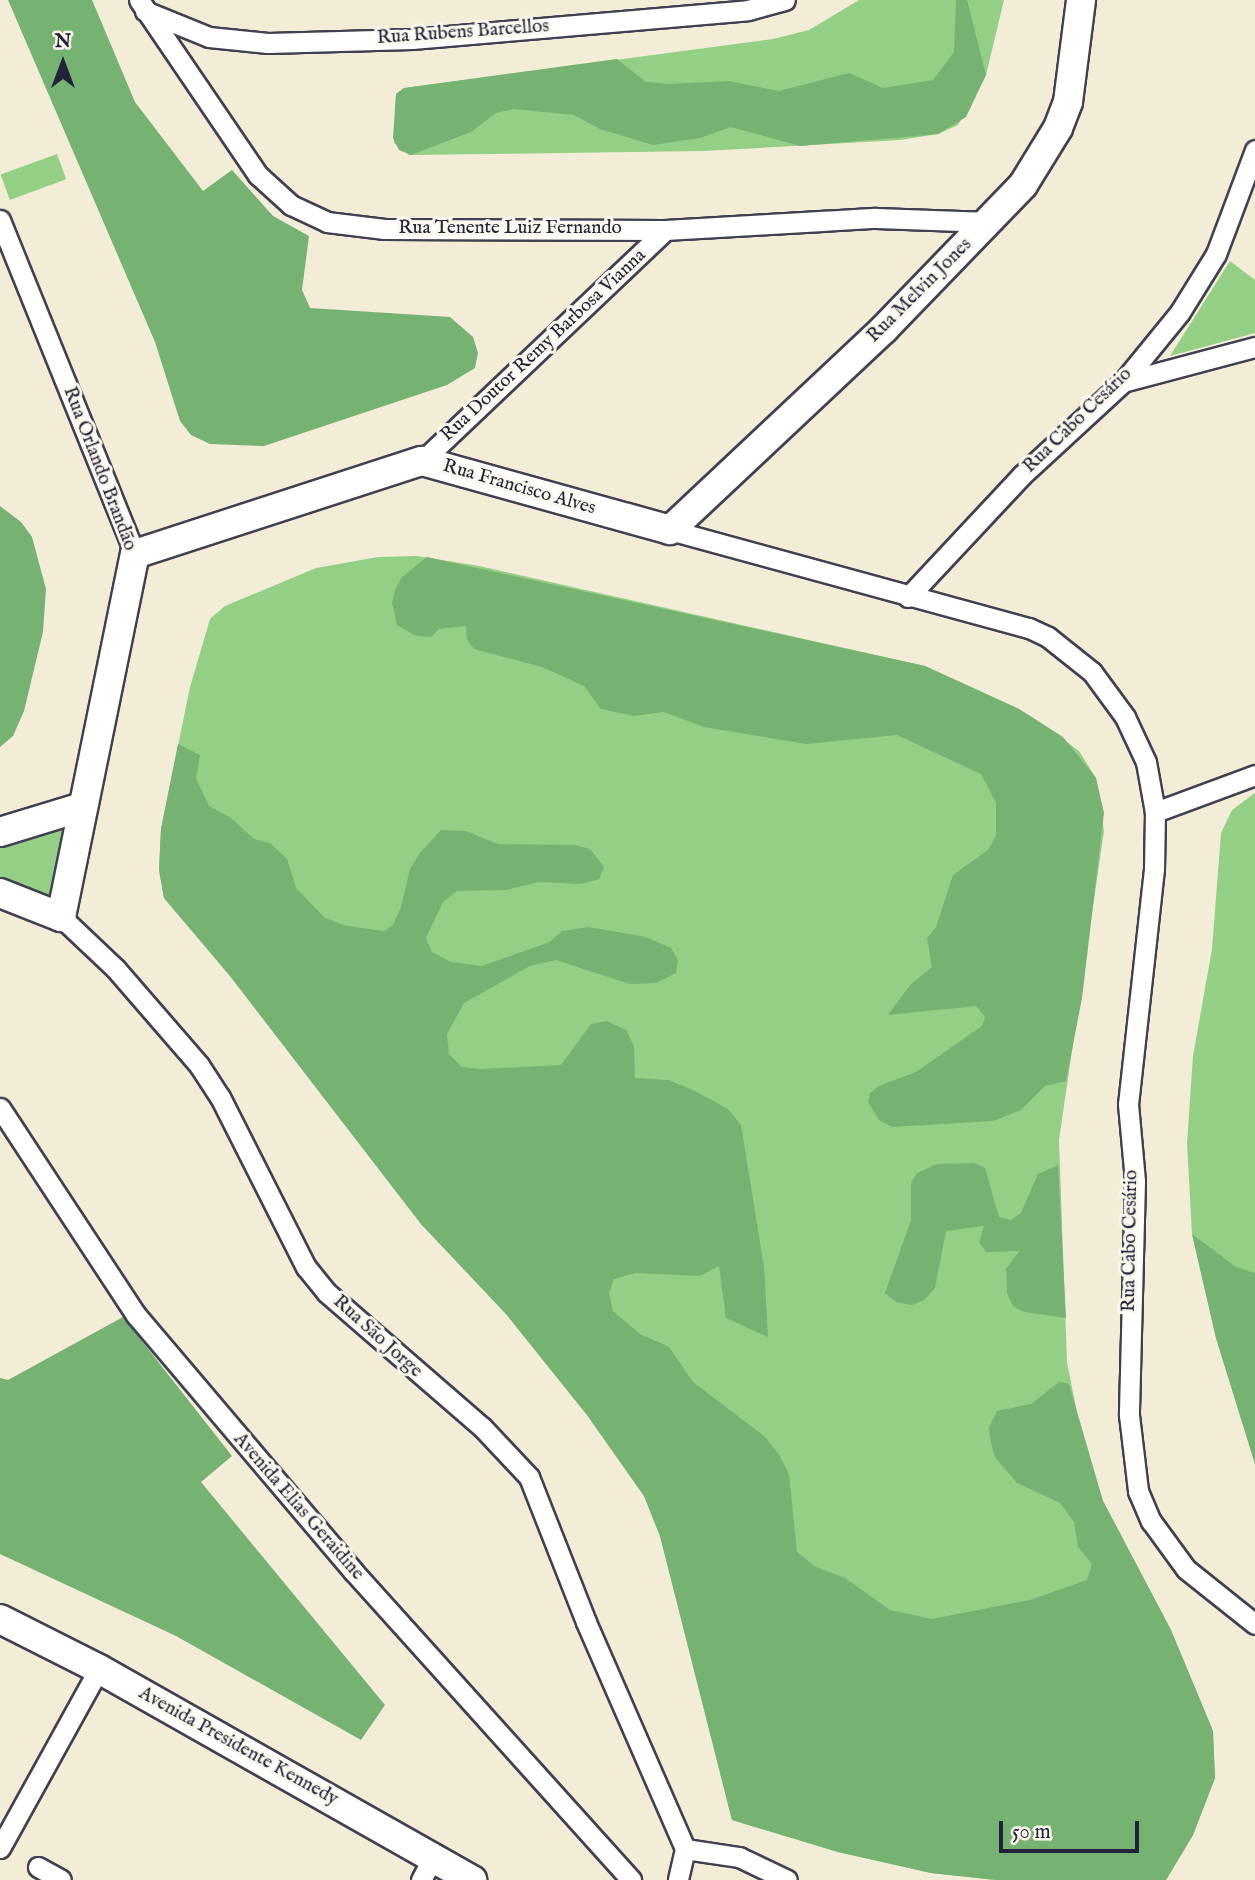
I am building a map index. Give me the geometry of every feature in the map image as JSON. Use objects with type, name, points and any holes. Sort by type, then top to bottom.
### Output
[{"type":"street","name":"Rua Rubens Barcellos","points":[[142,5],[209,37],[268,43],[412,39],[748,10],[785,0]]},
{"type":"street","name":"Rua Melvin Jones","points":[[670,530],[884,329],[1023,185],[1058,128],[1075,70],[1081,0]]},
{"type":"street","name":"Rua Tenente Luiz Fernando","points":[[142,5],[258,175],[278,196],[315,218],[340,225],[385,229],[665,230],[876,218],[989,222]]},
{"type":"street","name":"Rua Cabo Cesário","points":[[1255,150],[1216,254],[1180,312],[1123,382],[1022,475],[908,597],[1029,628],[1065,649],[1092,672],[1125,717],[1146,762],[1155,812],[1154,869],[1128,1104],[1135,1181],[1129,1385],[1136,1470],[1143,1506],[1169,1549],[1186,1569],[1255,1624]]},
{"type":"street","name":"Rua Orlando Brandão","points":[[0,220],[135,554],[82,807]]},
{"type":"street","name":"Rua Doutor Remy Barbosa Vianna","points":[[422,460],[665,230]]},
{"type":"street","points":[[1123,382],[1255,347]]},
{"type":"street","name":"Rua Francisco Alves","points":[[135,554],[422,460],[908,597]]},
{"type":"street","points":[[1155,812],[1255,775]]},
{"type":"street","points":[[0,832],[82,807],[61,917],[0,893]]},
{"type":"street","name":"Rua São Jorge","points":[[61,917],[115,968],[200,1065],[220,1097],[306,1267],[326,1292],[482,1427],[528,1477],[685,1849]]},
{"type":"street","name":"Avenida Elias Geraidine","points":[[0,1108],[136,1315],[352,1571],[631,1880]]},
{"type":"street","name":"Avenida Presidente Kennedy","points":[[0,1619],[99,1669],[427,1868],[472,1880]]},
{"type":"street","points":[[0,1848],[99,1669]]},
{"type":"street","points":[[678,1880],[685,1849],[739,1857],[787,1880]]},
{"type":"street","points":[[38,1867],[61,1880]]},
{"type":"green space","points":[[8,0],[92,0],[135,102],[203,191],[232,170],[273,216],[309,236],[302,290],[310,308],[450,317],[473,337],[478,353],[475,368],[447,385],[264,446],[210,444],[191,435],[180,421],[155,342]]},
{"type":"green space","points":[[859,0],[1004,0],[986,75],[958,125],[938,134],[900,140],[704,151],[409,155],[394,143],[396,94],[404,88],[773,39],[809,30]]},
{"type":"green space","points":[[956,0],[967,0],[986,75],[966,117],[938,134],[800,146],[731,127],[700,138],[653,145],[600,129],[574,115],[514,109],[496,113],[471,132],[411,155],[399,150],[393,138],[396,94],[404,88],[617,59],[646,82],[669,84],[728,81],[779,91],[849,73],[883,88],[933,80],[954,52]]},
{"type":"green space","points":[[57,154],[66,179],[10,200],[1,175]]},
{"type":"green space","points":[[1230,261],[1255,280],[1255,333],[1170,356]]},
{"type":"green space","points":[[0,506],[21,522],[32,537],[46,589],[43,632],[24,711],[13,736],[0,747]]},
{"type":"green space","points":[[417,556],[479,566],[925,666],[1019,709],[1047,727],[1079,751],[1096,778],[1104,831],[1059,1140],[1067,1362],[1083,1443],[1103,1501],[1171,1630],[1213,1731],[1215,1778],[1193,1835],[1166,1880],[996,1880],[931,1873],[838,1852],[732,1820],[660,1536],[644,1496],[587,1415],[506,1314],[421,1224],[230,976],[164,898],[159,870],[161,829],[190,687],[210,619],[225,606],[316,568],[378,557]]},
{"type":"green space","points":[[427,557],[925,666],[1019,709],[1063,737],[1096,778],[1104,813],[1082,998],[1066,1081],[1045,1086],[1021,1110],[993,1121],[892,1127],[879,1120],[868,1102],[870,1093],[879,1086],[916,1072],[982,1026],[985,1017],[976,1006],[888,1015],[910,985],[932,967],[927,938],[936,927],[953,875],[988,850],[996,836],[996,803],[981,774],[897,735],[806,744],[704,727],[664,712],[634,716],[601,709],[584,686],[542,667],[474,649],[467,640],[466,626],[439,629],[431,637],[416,636],[397,625],[392,603],[395,590],[402,577]]},
{"type":"green space","points":[[178,744],[200,755],[196,778],[209,806],[231,818],[254,839],[270,843],[287,859],[296,888],[325,918],[347,926],[384,931],[393,925],[401,907],[410,869],[420,853],[441,830],[466,831],[498,844],[575,845],[590,849],[604,867],[599,879],[581,884],[539,882],[506,890],[457,891],[443,902],[426,938],[432,952],[451,962],[482,966],[550,942],[562,931],[588,927],[646,937],[671,948],[678,960],[676,973],[656,983],[630,984],[556,960],[530,966],[464,1003],[447,1034],[449,1054],[462,1067],[481,1069],[561,1065],[591,1024],[607,1021],[626,1030],[634,1046],[635,1078],[668,1080],[693,1090],[728,1109],[741,1125],[764,1267],[768,1337],[726,1318],[719,1266],[700,1276],[635,1273],[614,1279],[609,1293],[613,1311],[640,1334],[669,1347],[693,1382],[764,1436],[778,1453],[789,1474],[797,1552],[816,1567],[845,1578],[890,1610],[932,1619],[1030,1600],[1087,1580],[1092,1564],[1078,1547],[1074,1522],[1060,1503],[1017,1483],[995,1457],[989,1427],[997,1411],[1031,1404],[1059,1382],[1069,1384],[1103,1501],[1171,1630],[1213,1731],[1215,1778],[1193,1835],[1166,1880],[996,1880],[931,1873],[838,1852],[732,1820],[660,1536],[644,1496],[587,1415],[506,1314],[421,1224],[230,976],[164,898],[159,870],[161,829]]},
{"type":"green space","points":[[1255,793],[1255,1464],[1216,1338],[1192,1234],[1187,1143],[1193,1056],[1212,949],[1221,833],[1232,810]]},
{"type":"green space","points":[[82,807],[61,917],[0,893],[0,832]]},
{"type":"green space","points":[[974,1163],[985,1168],[999,1217],[1011,1220],[1021,1213],[1038,1174],[1058,1165],[1066,1318],[1024,1312],[1013,1306],[1007,1293],[1006,1269],[1019,1251],[986,1252],[979,1242],[984,1226],[946,1231],[935,1288],[924,1300],[912,1305],[896,1302],[885,1293],[911,1220],[911,1183],[917,1173],[937,1164]]},
{"type":"green space","points":[[1192,1234],[1236,1267],[1255,1273],[1255,1464],[1216,1338]]},
{"type":"green space","points":[[123,1317],[232,1456],[201,1482],[385,1705],[361,1740],[176,1636],[0,1554],[0,1378],[8,1380]]}]
